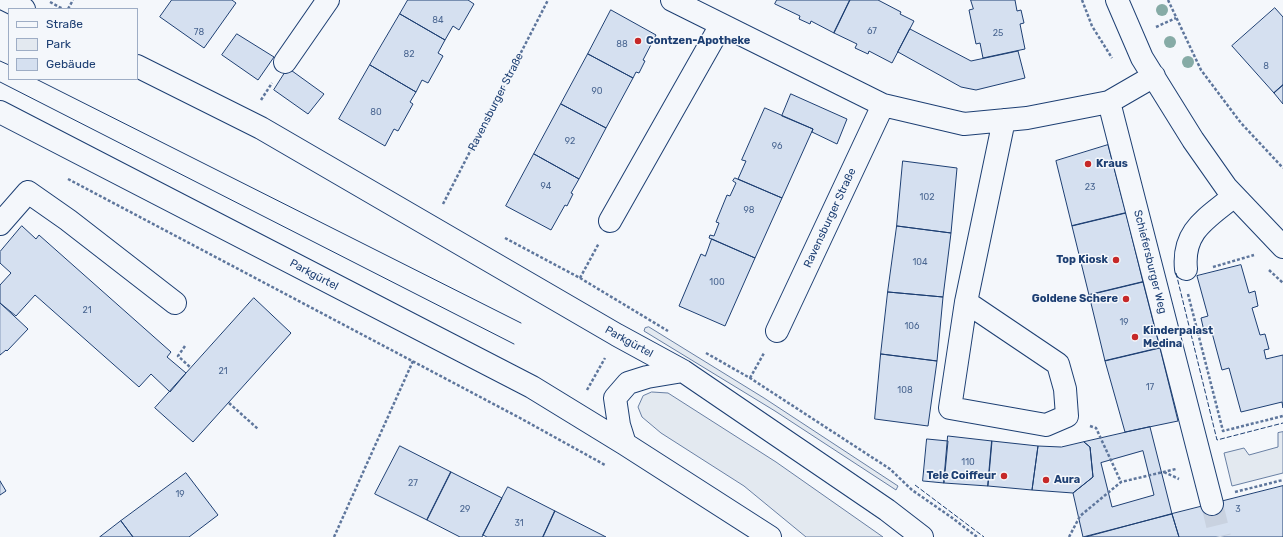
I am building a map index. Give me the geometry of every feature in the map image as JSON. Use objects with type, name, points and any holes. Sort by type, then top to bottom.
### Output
[{"type":"main road","points":[[6,0],[22,8]]},
{"type":"main road","points":[[285,62],[328,0]]},
{"type":"main road","points":[[672,0],[883,105],[964,124],[1004,120],[1109,102],[1154,76]]},
{"type":"main road","points":[[1117,0],[1142,58],[1193,140],[1234,196],[1283,247]]},
{"type":"main road","points":[[610,220],[721,25]]},
{"type":"main road","name":"Parkgürtel","points":[[138,66],[261,128],[617,335],[683,371],[921,534]]},
{"type":"main road","name":"Schiefersburger Weg","points":[[1109,102],[1211,498]]},
{"type":"main road","name":"Ravensburger Straße","points":[[777,330],[883,105]]},
{"type":"main road","name":"Parkgürtel","points":[[0,112],[426,333],[482,360],[575,412],[770,537]]},
{"type":"main road","points":[[966,302],[1058,364],[1065,389],[1067,416],[1046,425],[950,408],[966,302],[1004,120]]},
{"type":"main road","points":[[0,224],[28,192],[68,220],[175,303]]},
{"type":"main road","points":[[1186,269],[1185,256],[1191,235],[1234,196]]},
{"type":"main road","name":"Parkgürtel","points":[[625,444],[619,425],[615,398],[628,383],[683,371]]},
{"type":"path","points":[[46,0],[61,8]]},
{"type":"path","name":"Ravensburger Straße","points":[[443,204],[548,0]]},
{"type":"path","points":[[1168,0],[1202,70],[1241,122],[1283,168]]},
{"type":"path","points":[[64,177],[413,361],[607,466]]},
{"type":"path","points":[[580,278],[610,220]]},
{"type":"path","points":[[1212,268],[1256,254]]},
{"type":"path","points":[[1187,292],[1223,431],[1283,416]]},
{"type":"path","points":[[560,440],[631,309]]},
{"type":"path","points":[[185,346],[178,356],[191,368]]},
{"type":"path","points":[[334,537],[413,361]]},
{"type":"path","points":[[229,403],[258,429]]},
{"type":"path","points":[[1067,416],[1096,428],[1121,482]]},
{"type":"path","points":[[1068,537],[1080,516],[1121,482],[1201,463]]},
{"type":"path","points":[[890,469],[912,490],[977,537]]},
{"type":"path","points":[[1211,498],[1283,480]]},
{"type":"green space","points":[[649,327],[764,398],[898,486],[896,490],[775,411],[644,331],[645,328]]},
{"type":"green space","points":[[652,392],[668,393],[776,462],[883,537],[806,537],[744,486],[661,433],[642,417],[638,407],[643,396]]},
{"type":"green space","points":[[1283,432],[1283,473],[1232,486],[1224,453],[1244,448],[1249,455],[1278,447],[1278,433]]},
{"type":"building","points":[[172,0],[232,0],[236,3],[204,48],[160,17]]},
{"type":"building","points":[[408,0],[468,0],[474,4],[459,30],[453,26],[445,40],[400,14]]},
{"type":"building","points":[[777,0],[850,0],[834,33],[811,21],[810,24],[799,19],[800,16],[775,4]]},
{"type":"building","points":[[850,0],[878,0],[901,12],[900,14],[914,21],[892,63],[869,51],[868,54],[855,48],[857,44],[834,33]]},
{"type":"building","points":[[971,0],[1015,0],[1017,11],[1021,10],[1024,23],[1020,24],[1025,49],[983,58],[980,43],[976,44],[969,10],[973,9]]},
{"type":"building","points":[[1275,8],[1283,17],[1283,85],[1274,93],[1232,46]]},
{"type":"building","points":[[611,10],[656,35],[643,60],[645,61],[639,73],[636,72],[633,78],[588,54]]},
{"type":"building","points":[[400,14],[445,40],[438,53],[443,56],[428,83],[422,80],[416,92],[370,65]]},
{"type":"building","points":[[910,29],[971,61],[1018,51],[1025,78],[976,90],[961,87],[898,52]]},
{"type":"building","points":[[237,34],[274,57],[258,80],[222,55]]},
{"type":"building","points":[[588,54],[633,78],[606,128],[561,104]]},
{"type":"building","points":[[370,65],[416,92],[410,102],[413,104],[398,131],[394,129],[385,146],[339,119]]},
{"type":"building","points":[[288,68],[324,94],[308,114],[274,90]]},
{"type":"building","points":[[1283,85],[1283,104],[1274,93]]},
{"type":"building","points":[[791,94],[847,119],[837,144],[812,132],[813,129],[782,116]]},
{"type":"building","points":[[561,104],[606,128],[579,179],[534,154]]},
{"type":"building","points":[[765,108],[813,129],[782,198],[738,179],[746,161],[742,160]]},
{"type":"building","points":[[1108,145],[1126,213],[1072,226],[1056,161]]},
{"type":"building","points":[[534,154],[579,179],[571,193],[573,194],[567,206],[565,205],[551,230],[506,206]]},
{"type":"building","points":[[903,161],[957,168],[951,233],[897,226]]},
{"type":"building","points":[[735,178],[782,198],[755,258],[709,238],[710,235],[714,236],[719,223],[716,222],[727,195],[730,196],[736,183],[733,181]]},
{"type":"building","points":[[1126,213],[1143,282],[1089,295],[1072,226]]},
{"type":"building","points":[[22,226],[36,239],[39,235],[171,352],[167,357],[186,373],[170,392],[151,374],[139,387],[35,295],[16,316],[0,303],[0,285],[11,273],[0,263],[0,252]]},
{"type":"building","points":[[897,226],[951,233],[943,297],[888,292]]},
{"type":"building","points":[[712,239],[755,258],[725,326],[679,306],[701,254],[705,256]]},
{"type":"building","points":[[1241,265],[1249,293],[1255,291],[1258,306],[1252,308],[1260,335],[1265,334],[1269,349],[1264,350],[1266,359],[1283,355],[1283,408],[1282,402],[1241,412],[1229,368],[1222,370],[1211,329],[1204,331],[1201,318],[1208,316],[1197,276]]},
{"type":"building","points":[[1143,282],[1160,348],[1105,361],[1089,295]]},
{"type":"building","points":[[888,292],[943,297],[937,361],[881,354]]},
{"type":"building","points":[[254,298],[291,333],[193,442],[155,408]]},
{"type":"building","points":[[0,303],[28,329],[7,351],[6,350],[0,355]]},
{"type":"building","points":[[1160,348],[1178,421],[1125,432],[1105,361]]},
{"type":"building","points":[[881,354],[937,361],[928,426],[875,419]]},
{"type":"building","points":[[1150,427],[1172,514],[1083,537],[1073,493],[1093,477],[1090,447],[1084,442]],"holes":[[[1143,451],[1154,495],[1112,507],[1101,463]]]},
{"type":"building","points":[[948,436],[992,441],[988,486],[944,483]]},
{"type":"building","points":[[927,439],[948,441],[944,483],[923,481]]},
{"type":"building","points":[[992,441],[1038,446],[1032,490],[988,486]]},
{"type":"building","points":[[1084,442],[1090,447],[1093,477],[1073,493],[1032,490],[1038,446],[1061,447]]},
{"type":"building","points":[[400,446],[451,472],[427,520],[375,494]]},
{"type":"building","points":[[451,472],[502,498],[482,537],[460,537],[427,520]]},
{"type":"building","points":[[186,473],[218,515],[189,537],[133,537],[121,521]]},
{"type":"building","points":[[0,481],[6,491],[0,495]]},
{"type":"building","points":[[1283,486],[1283,537],[1179,537],[1172,514]]},
{"type":"building","points":[[508,487],[555,511],[543,537],[487,537],[483,535]]},
{"type":"building","points":[[555,511],[606,537],[543,537]]},
{"type":"building","points":[[1172,514],[1179,537],[1086,537]]},
{"type":"building","points":[[121,521],[133,537],[100,537]]},
{"type":"tunnel","points":[[1212,504],[1220,537]]},
{"type":"tram line","points":[[0,61],[8,65]]},
{"type":"tram line","points":[[38,80],[521,323]]},
{"type":"tram line","points":[[0,82],[514,344]]},
{"type":"fence","points":[[1176,273],[1217,440],[1283,423]]},
{"type":"fence","points":[[915,485],[984,537]]},
{"type":"place","name":"Contzen-Apotheke","points":[[638,41]]},
{"type":"place","name":"Kraus","points":[[1088,164]]},
{"type":"place","name":"Top Kiosk","points":[[1116,260]]},
{"type":"place","name":"Goldene Schere","points":[[1126,299]]},
{"type":"place","name":"Kinderpalast Medina","points":[[1135,337]]},
{"type":"place","name":"Tele Coiffeur","points":[[1004,476]]},
{"type":"place","name":"Aura","points":[[1046,480]]}]
